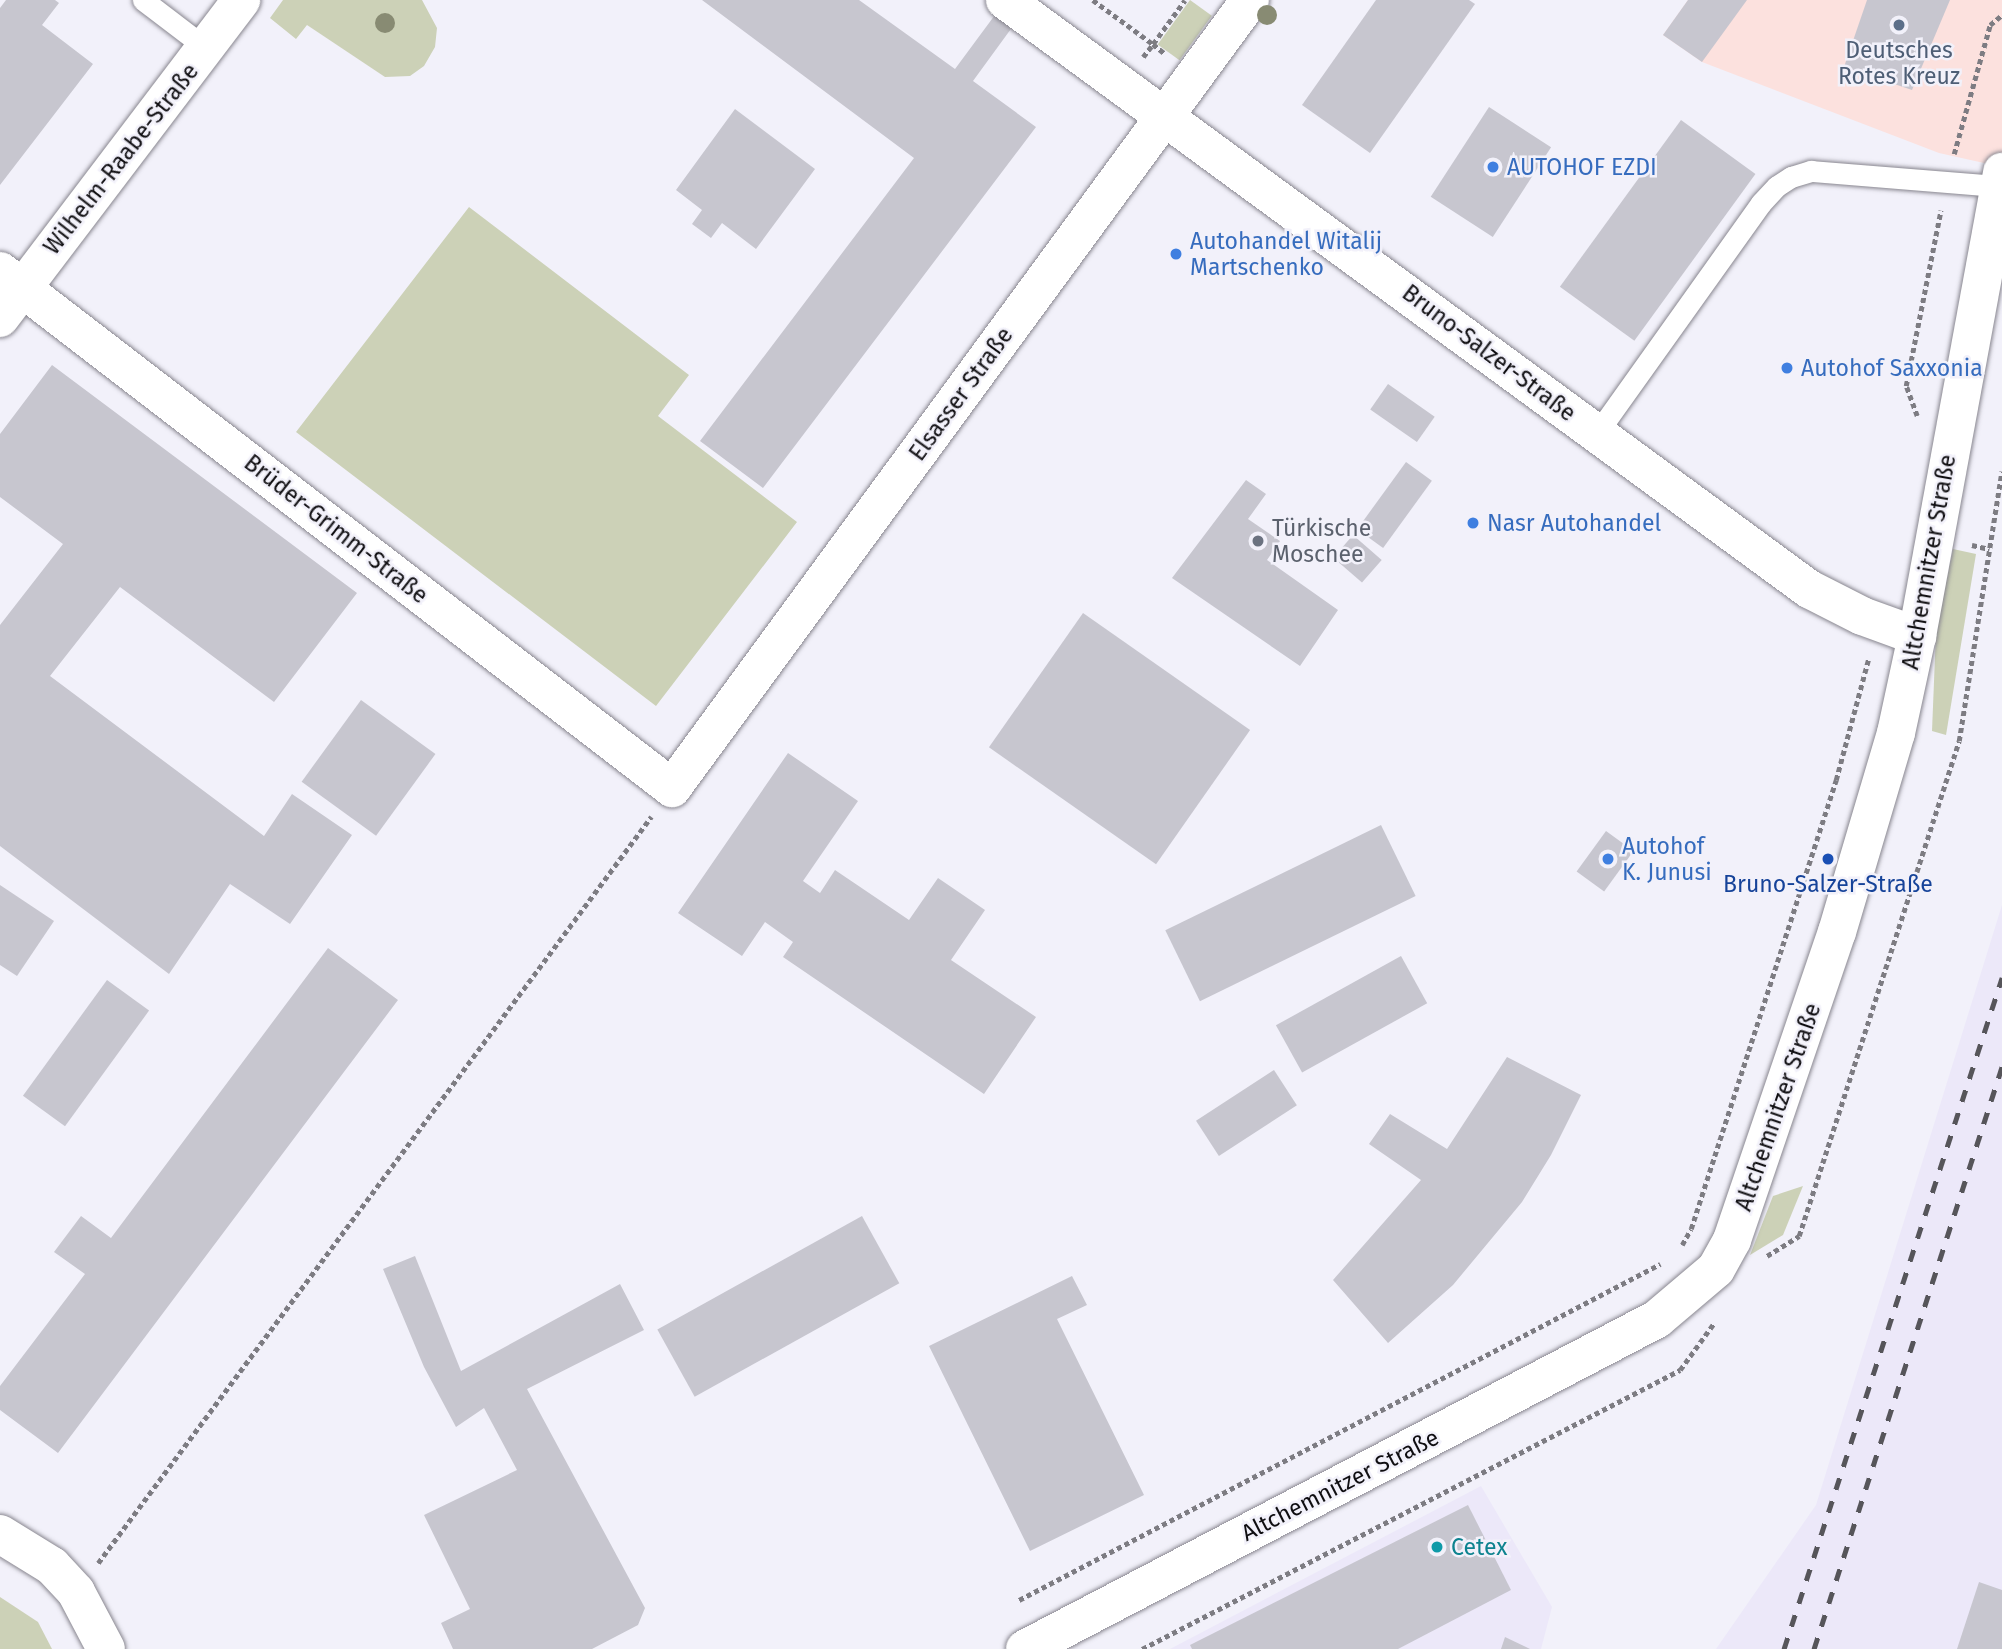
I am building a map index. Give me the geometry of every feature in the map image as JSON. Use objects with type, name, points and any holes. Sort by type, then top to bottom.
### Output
[{"type":"street","name":"Wilhelm-Raabe-Straße","points":[[0,318],[11,279],[205,48],[241,0]]},
{"type":"street","name":"Bruno-Salzer-Straße","points":[[1005,0],[1809,589],[1878,622],[1917,636]]},
{"type":"street","name":"Elsasser Straße","points":[[672,788],[1250,0]]},
{"type":"street","name":"Altchemnitzer Straße","points":[[1025,1649],[1657,1319],[1716,1269],[1732,1240],[1837,932],[1892,745],[1917,636],[2000,179]]},
{"type":"street","name":"Brüder-Grimm-Straße","points":[[11,279],[672,788]]},
{"type":"street","points":[[0,1534],[52,1566],[76,1592],[106,1649]]},
{"type":"lane","points":[[143,0],[205,48]]},
{"type":"lane","points":[[1597,433],[1760,203],[1777,186],[1791,177],[1811,171],[1946,185],[2000,179]]},
{"type":"path","points":[[1093,0],[1153,44],[1185,0]]},
{"type":"path","points":[[1919,422],[1906,386],[1946,185],[1990,25],[2002,15]]},
{"type":"path","points":[[1716,1269],[1759,1262],[1799,1236],[1959,741],[2002,471]]},
{"type":"path","points":[[1675,1256],[1691,1229],[1832,793],[1878,622]]},
{"type":"path","points":[[76,1592],[672,788]]},
{"type":"path","points":[[1019,1600],[1663,1262]]},
{"type":"path","points":[[1142,1649],[1680,1370]]},
{"type":"shaded area","points":[[1688,0],[2002,0],[2002,167],[1939,153],[1702,62],[1663,35]]},
{"type":"shaded area","points":[[2002,905],[2002,1649],[1716,1649],[1816,1505]]},
{"type":"shaded area","name":"Cetex","points":[[1481,1486],[1552,1607],[1541,1649],[1170,1649]]},
{"type":"green space","points":[[283,0],[422,0],[437,28],[435,47],[424,66],[410,76],[385,77],[307,25],[296,39],[270,18]]},
{"type":"green space","points":[[1190,0],[1212,16],[1180,60],[1158,44]]},
{"type":"green space","points":[[469,207],[689,375],[658,416],[797,522],[656,706],[296,432]]},
{"type":"green space","points":[[1953,549],[1976,554],[1946,735],[1932,731],[1936,632]]},
{"type":"green space","points":[[1803,1186],[1783,1235],[1750,1255],[1773,1196]]},
{"type":"green space","points":[[0,1597],[38,1622],[52,1649],[0,1649]]},
{"type":"building","points":[[6,0],[55,0],[59,3],[42,25],[93,64],[0,185],[0,8]]},
{"type":"building","points":[[702,0],[859,0],[955,69],[1006,0],[1032,0],[973,81],[1036,127],[763,488],[700,441],[914,158]]},
{"type":"building","points":[[1376,0],[1469,0],[1475,4],[1370,153],[1302,105]]},
{"type":"building","points":[[1688,0],[1747,0],[1702,62],[1663,35]]},
{"type":"building","name":"Deutsches Rotes Kreuz","points":[[1867,0],[1950,0],[1912,90],[1844,67]]},
{"type":"building","points":[[1489,107],[1551,147],[1493,237],[1431,197]]},
{"type":"building","points":[[735,109],[815,169],[756,249],[722,223],[711,238],[692,224],[702,210],[676,190]]},
{"type":"building","points":[[1681,120],[1755,174],[1634,341],[1560,287]]},
{"type":"building","points":[[52,365],[357,593],[274,702],[120,587],[50,676],[264,836],[292,794],[352,835],[290,924],[230,884],[169,974],[0,846],[0,625],[63,544],[0,497],[0,434]]},
{"type":"building","points":[[1388,384],[1435,417],[1417,442],[1370,409]]},
{"type":"building","points":[[1406,462],[1432,481],[1383,548],[1357,529]]},
{"type":"building","points":[[1246,480],[1266,494],[1248,519],[1280,541],[1267,560],[1338,610],[1300,666],[1172,578]]},
{"type":"building","points":[[1353,535],[1382,560],[1362,583],[1333,558]]},
{"type":"building","points":[[1083,613],[1250,730],[1156,864],[989,747]]},
{"type":"building","points":[[361,700],[435,754],[376,836],[302,782]]},
{"type":"building","points":[[788,753],[858,801],[803,881],[820,893],[835,870],[909,920],[938,878],[985,910],[951,960],[1036,1017],[984,1094],[783,957],[793,942],[765,922],[742,956],[678,913]]},
{"type":"building","points":[[1381,825],[1416,896],[1200,1001],[1165,930]]},
{"type":"building","points":[[1606,831],[1634,851],[1604,891],[1577,871]]},
{"type":"building","points":[[0,885],[54,921],[17,976],[0,965]]},
{"type":"building","points":[[328,948],[398,1000],[58,1453],[0,1410],[0,1386],[85,1274],[54,1252],[81,1216],[111,1238]]},
{"type":"building","points":[[1401,956],[1427,1003],[1302,1073],[1276,1025]]},
{"type":"building","points":[[107,980],[149,1011],[65,1126],[23,1096]]},
{"type":"building","points":[[1507,1057],[1581,1095],[1551,1155],[1522,1202],[1453,1285],[1388,1343],[1333,1280],[1421,1180],[1369,1144],[1390,1114],[1447,1149]]},
{"type":"building","points":[[1274,1070],[1297,1105],[1219,1156],[1196,1121]]},
{"type":"building","points":[[862,1216],[899,1283],[695,1397],[657,1329]]},
{"type":"building","points":[[415,1256],[461,1371],[620,1284],[644,1330],[527,1389],[645,1608],[638,1625],[592,1649],[453,1649],[441,1623],[470,1609],[424,1515],[517,1470],[484,1408],[456,1427],[424,1367],[383,1269]]},
{"type":"building","points":[[1072,1276],[1087,1305],[1057,1319],[1144,1495],[1030,1551],[929,1346]]},
{"type":"building","name":"Cetex","points":[[1468,1505],[1511,1590],[1398,1649],[1192,1649],[1190,1645]]},
{"type":"building","points":[[1979,1582],[2002,1590],[2002,1649],[1957,1649]]},
{"type":"building","points":[[1505,1637],[1530,1649],[1501,1649]]},
{"type":"railway","points":[[1784,1649],[2002,978]]},
{"type":"railway","points":[[1814,1649],[2002,1067]]},
{"type":"place","name":"Deutsches Rotes Kreuz","points":[[1899,25]]},
{"type":"place","name":"AUTOHOF EZDI","points":[[1493,167]]},
{"type":"place","name":"Autohandel Witalij Martschenko","points":[[1176,254]]},
{"type":"place","name":"Autohof Saxxonia","points":[[1787,368]]},
{"type":"place","name":"Nasr Autohandel","points":[[1473,523]]},
{"type":"place","name":"Türkische Moschee","points":[[1258,541]]},
{"type":"place","name":"Autohof K. Junusi","points":[[1608,859]]},
{"type":"place","name":"Bruno-Salzer-Straße","points":[[1828,859]]},
{"type":"place","name":"Cetex","points":[[1437,1547]]}]
